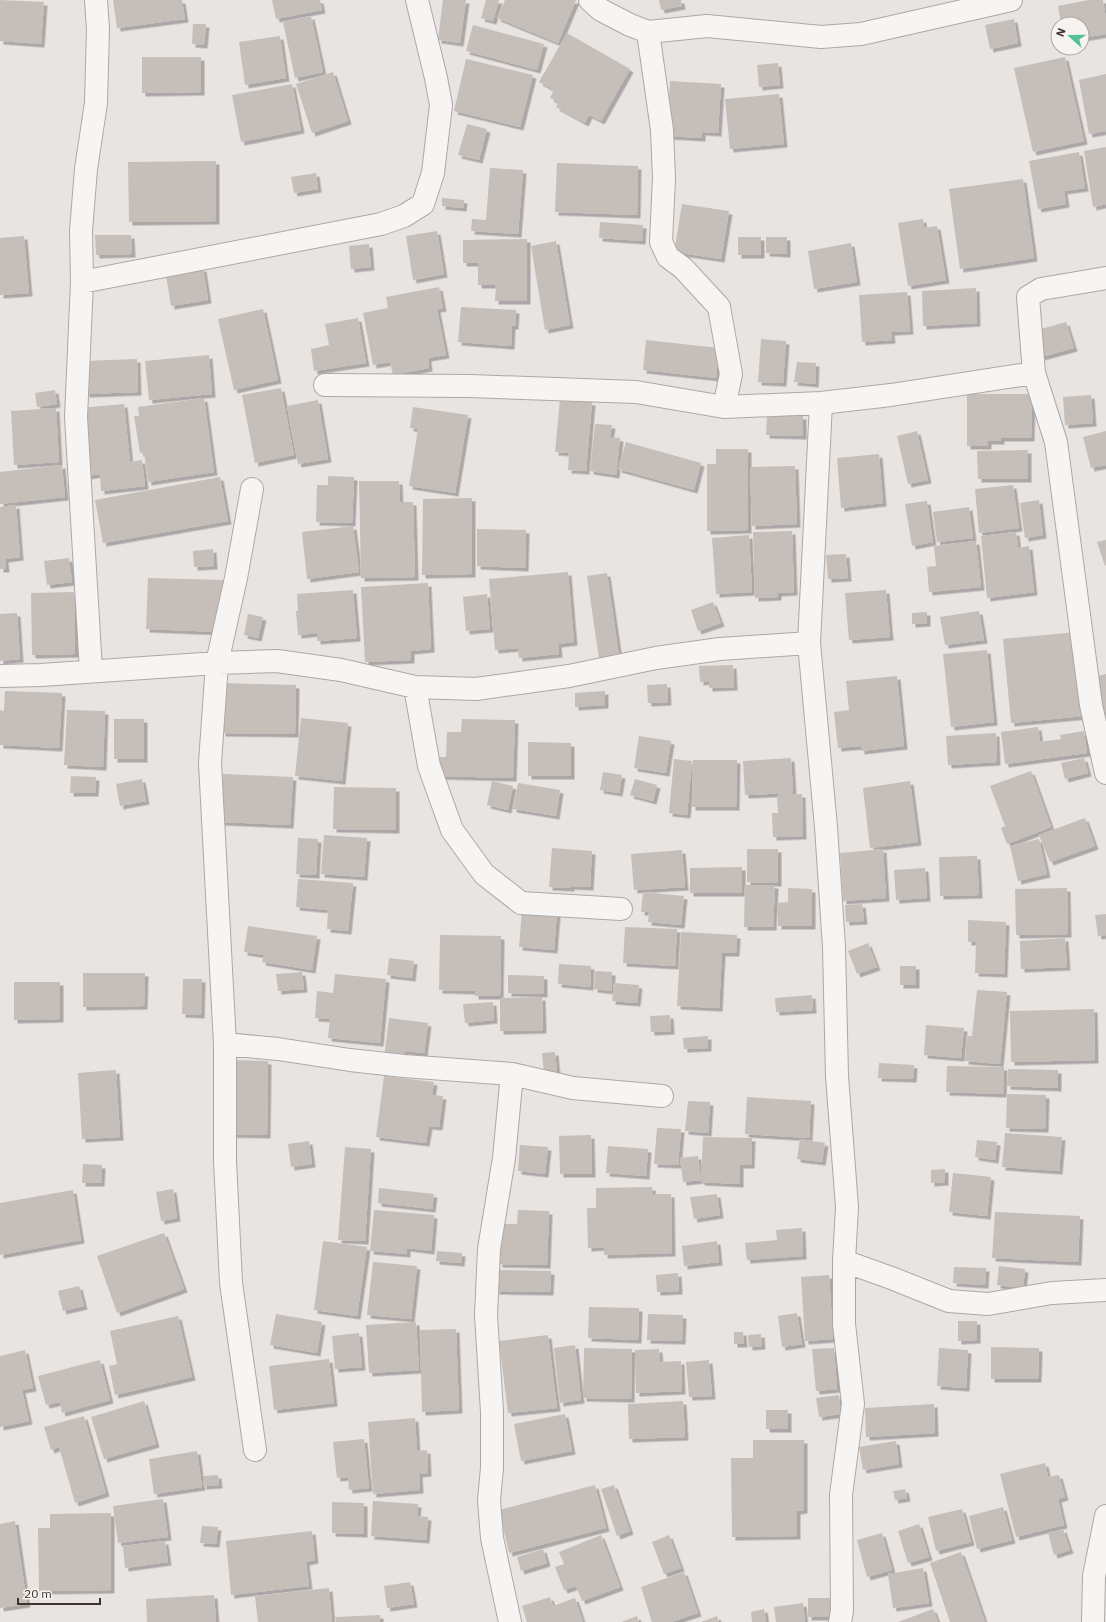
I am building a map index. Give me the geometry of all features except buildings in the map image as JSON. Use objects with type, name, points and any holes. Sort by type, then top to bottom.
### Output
[{"type":"street","points":[[90,671],[76,417],[82,282],[81,231],[86,169],[96,103],[98,29],[96,0]]},
{"type":"street","points":[[82,282],[381,224],[404,216],[423,204],[433,173],[441,105],[417,0]]},
{"type":"street","points":[[590,0],[601,10],[630,25],[648,32],[707,26],[821,37],[853,34],[1011,0]]},
{"type":"street","points":[[648,32],[662,130],[664,178],[661,242],[668,257],[683,268],[719,307],[731,374],[724,407]]},
{"type":"street","points":[[1106,278],[1041,289],[1028,297],[1034,373],[1056,442],[1091,705],[1106,773]]},
{"type":"street","points":[[325,386],[470,386],[636,392],[724,407],[820,403],[891,395],[1034,373]]},
{"type":"street","points":[[820,403],[809,643],[826,827],[834,947],[838,1076],[847,1207],[844,1262],[844,1324],[853,1404],[841,1495],[842,1611],[840,1622]]},
{"type":"street","points":[[252,489],[236,578],[217,663],[210,763],[225,1044],[224,1161],[231,1283],[255,1450]]},
{"type":"street","points":[[0,676],[217,663],[277,661],[341,670],[415,687],[476,688],[569,676],[656,658],[720,650],[809,643]]},
{"type":"street","points":[[415,687],[429,766],[452,830],[484,874],[521,903],[622,909]]},
{"type":"street","points":[[225,1044],[278,1049],[350,1060],[404,1066],[512,1074],[573,1088],[662,1096]]},
{"type":"street","points":[[510,1622],[492,1538],[489,1500],[492,1468],[492,1412],[486,1315],[489,1249],[504,1158],[512,1074]]},
{"type":"street","points":[[844,1262],[894,1279],[949,1301],[988,1304],[1052,1293],[1106,1290]]},
{"type":"street","points":[[1093,1622],[1094,1576],[1106,1516]]}]
